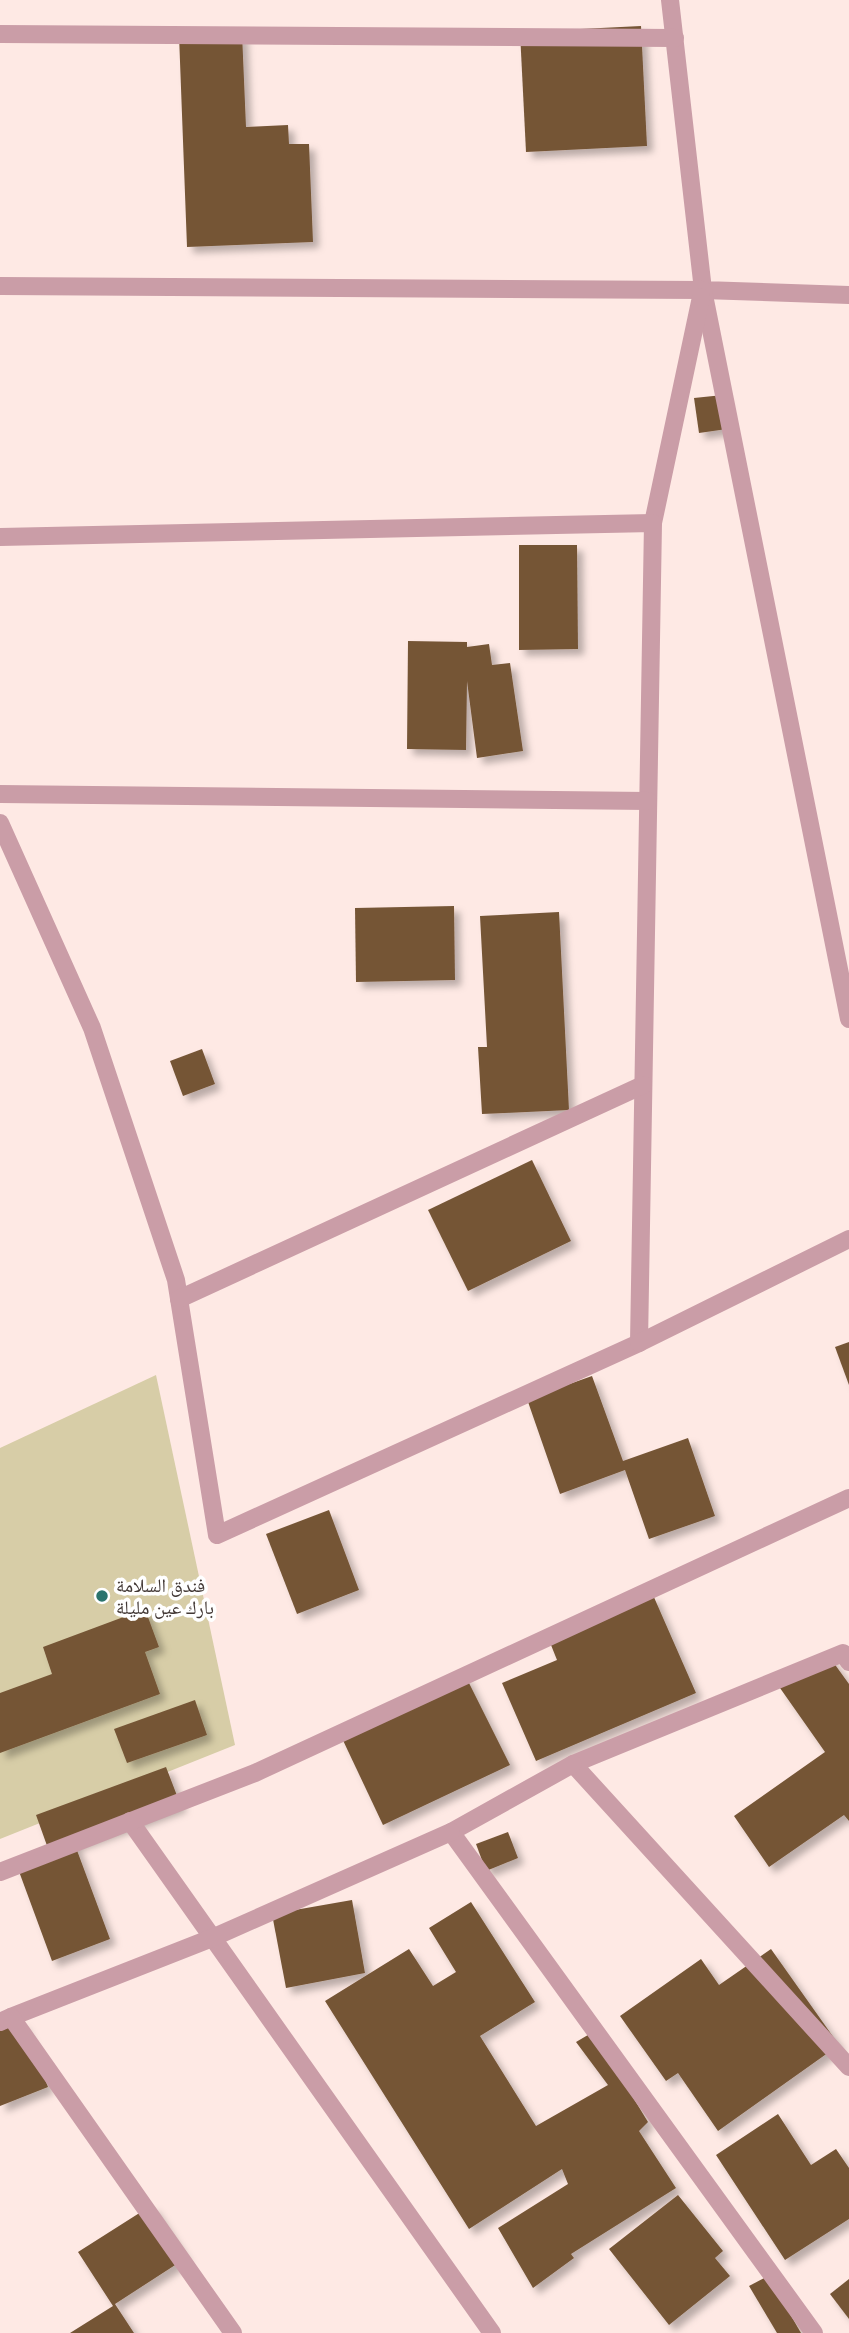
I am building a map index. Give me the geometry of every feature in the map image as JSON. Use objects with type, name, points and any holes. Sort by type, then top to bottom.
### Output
[{"type":"street","points":[[670,0],[703,290],[849,1019]]},
{"type":"street","points":[[0,34],[675,38]]},
{"type":"street","points":[[0,286],[703,290],[849,295]]},
{"type":"street","points":[[639,1343],[653,523],[703,290]]},
{"type":"street","points":[[0,537],[653,523]]},
{"type":"street","points":[[0,794],[648,801]]},
{"type":"street","points":[[0,823],[92,1028],[176,1280],[216,1535],[639,1343],[849,1240]]},
{"type":"street","points":[[179,1299],[643,1085]]},
{"type":"street","points":[[0,1872],[255,1773],[849,1498]]},
{"type":"street","points":[[233,2333],[6,2019],[212,1938],[451,1832],[573,1764],[847,1655]]},
{"type":"street","points":[[573,1764],[849,2067]]},
{"type":"street","points":[[130,1821],[492,2333]]},
{"type":"street","points":[[451,1832],[814,2333]]},
{"type":"shaded area","name":"فندق السلامة بارك عين مليلة","points":[[156,1375],[235,1745],[0,1839],[0,1448]]},
{"type":"building","points":[[641,26],[647,146],[526,152],[520,32]]},
{"type":"building","points":[[242,33],[246,127],[288,125],[289,144],[309,144],[313,242],[187,247],[179,35]]},
{"type":"building","points":[[723,395],[727,429],[699,433],[694,398]]},
{"type":"building","points":[[519,545],[577,545],[578,649],[519,650]]},
{"type":"building","points":[[408,641],[467,642],[467,647],[489,644],[492,665],[510,663],[523,751],[477,758],[467,681],[466,750],[407,749]]},
{"type":"building","points":[[454,906],[455,980],[356,982],[355,908]]},
{"type":"building","points":[[559,912],[569,1110],[482,1114],[478,1047],[487,1047],[480,916]]},
{"type":"building","points":[[202,1049],[215,1084],[183,1096],[170,1061]]},
{"type":"building","points":[[532,1160],[571,1241],[468,1291],[428,1210]]},
{"type":"building","points":[[849,1342],[849,1385],[835,1347]]},
{"type":"building","points":[[592,1376],[623,1461],[688,1438],[715,1516],[649,1539],[625,1470],[560,1494],[527,1399]]},
{"type":"building","points":[[329,1510],[359,1590],[297,1614],[266,1534]]},
{"type":"building","points":[[653,1595],[696,1693],[536,1761],[502,1683],[557,1660],[549,1640]]},
{"type":"building","points":[[145,1609],[159,1647],[145,1652],[160,1694],[0,1753],[0,1693],[52,1674],[43,1647]]},
{"type":"building","points":[[828,1655],[849,1684],[849,1821],[844,1815],[769,1867],[734,1816],[825,1752],[780,1688]]},
{"type":"building","points":[[465,1675],[510,1765],[383,1825],[340,1734]]},
{"type":"building","points":[[195,1700],[207,1735],[127,1763],[114,1729]]},
{"type":"building","points":[[166,1767],[181,1806],[75,1845],[110,1939],[52,1961],[17,1866],[50,1854],[36,1815]]},
{"type":"building","points":[[508,1832],[518,1858],[486,1871],[476,1844]]},
{"type":"building","points":[[352,1900],[365,1973],[286,1988],[272,1914]]},
{"type":"building","points":[[471,1902],[535,2002],[480,2036],[536,2126],[608,2085],[576,2042],[593,2032],[648,2122],[639,2131],[676,2188],[571,2254],[574,2258],[533,2288],[498,2228],[568,2184],[562,2169],[469,2229],[325,2001],[409,1949],[433,1986],[456,1972],[429,1928]]},
{"type":"building","points":[[771,1949],[839,2045],[718,2131],[678,2073],[666,2081],[620,2016],[701,1959],[719,1985]]},
{"type":"building","points":[[22,2022],[48,2087],[0,2106],[0,2031]]},
{"type":"building","points":[[778,2114],[811,2165],[836,2149],[849,2168],[849,2219],[785,2260],[716,2155]]},
{"type":"building","points":[[678,2195],[723,2251],[715,2258],[730,2276],[669,2325],[609,2249]]},
{"type":"building","points":[[152,2205],[186,2258],[115,2304],[134,2333],[70,2333],[113,2306],[78,2252]]},
{"type":"building","points":[[768,2276],[801,2333],[777,2333],[749,2286]]},
{"type":"building","points":[[849,2279],[849,2319],[830,2294]]},
{"type":"place","name":"فندق السلامة بارك عين مليلة","points":[[102,1596]]}]
